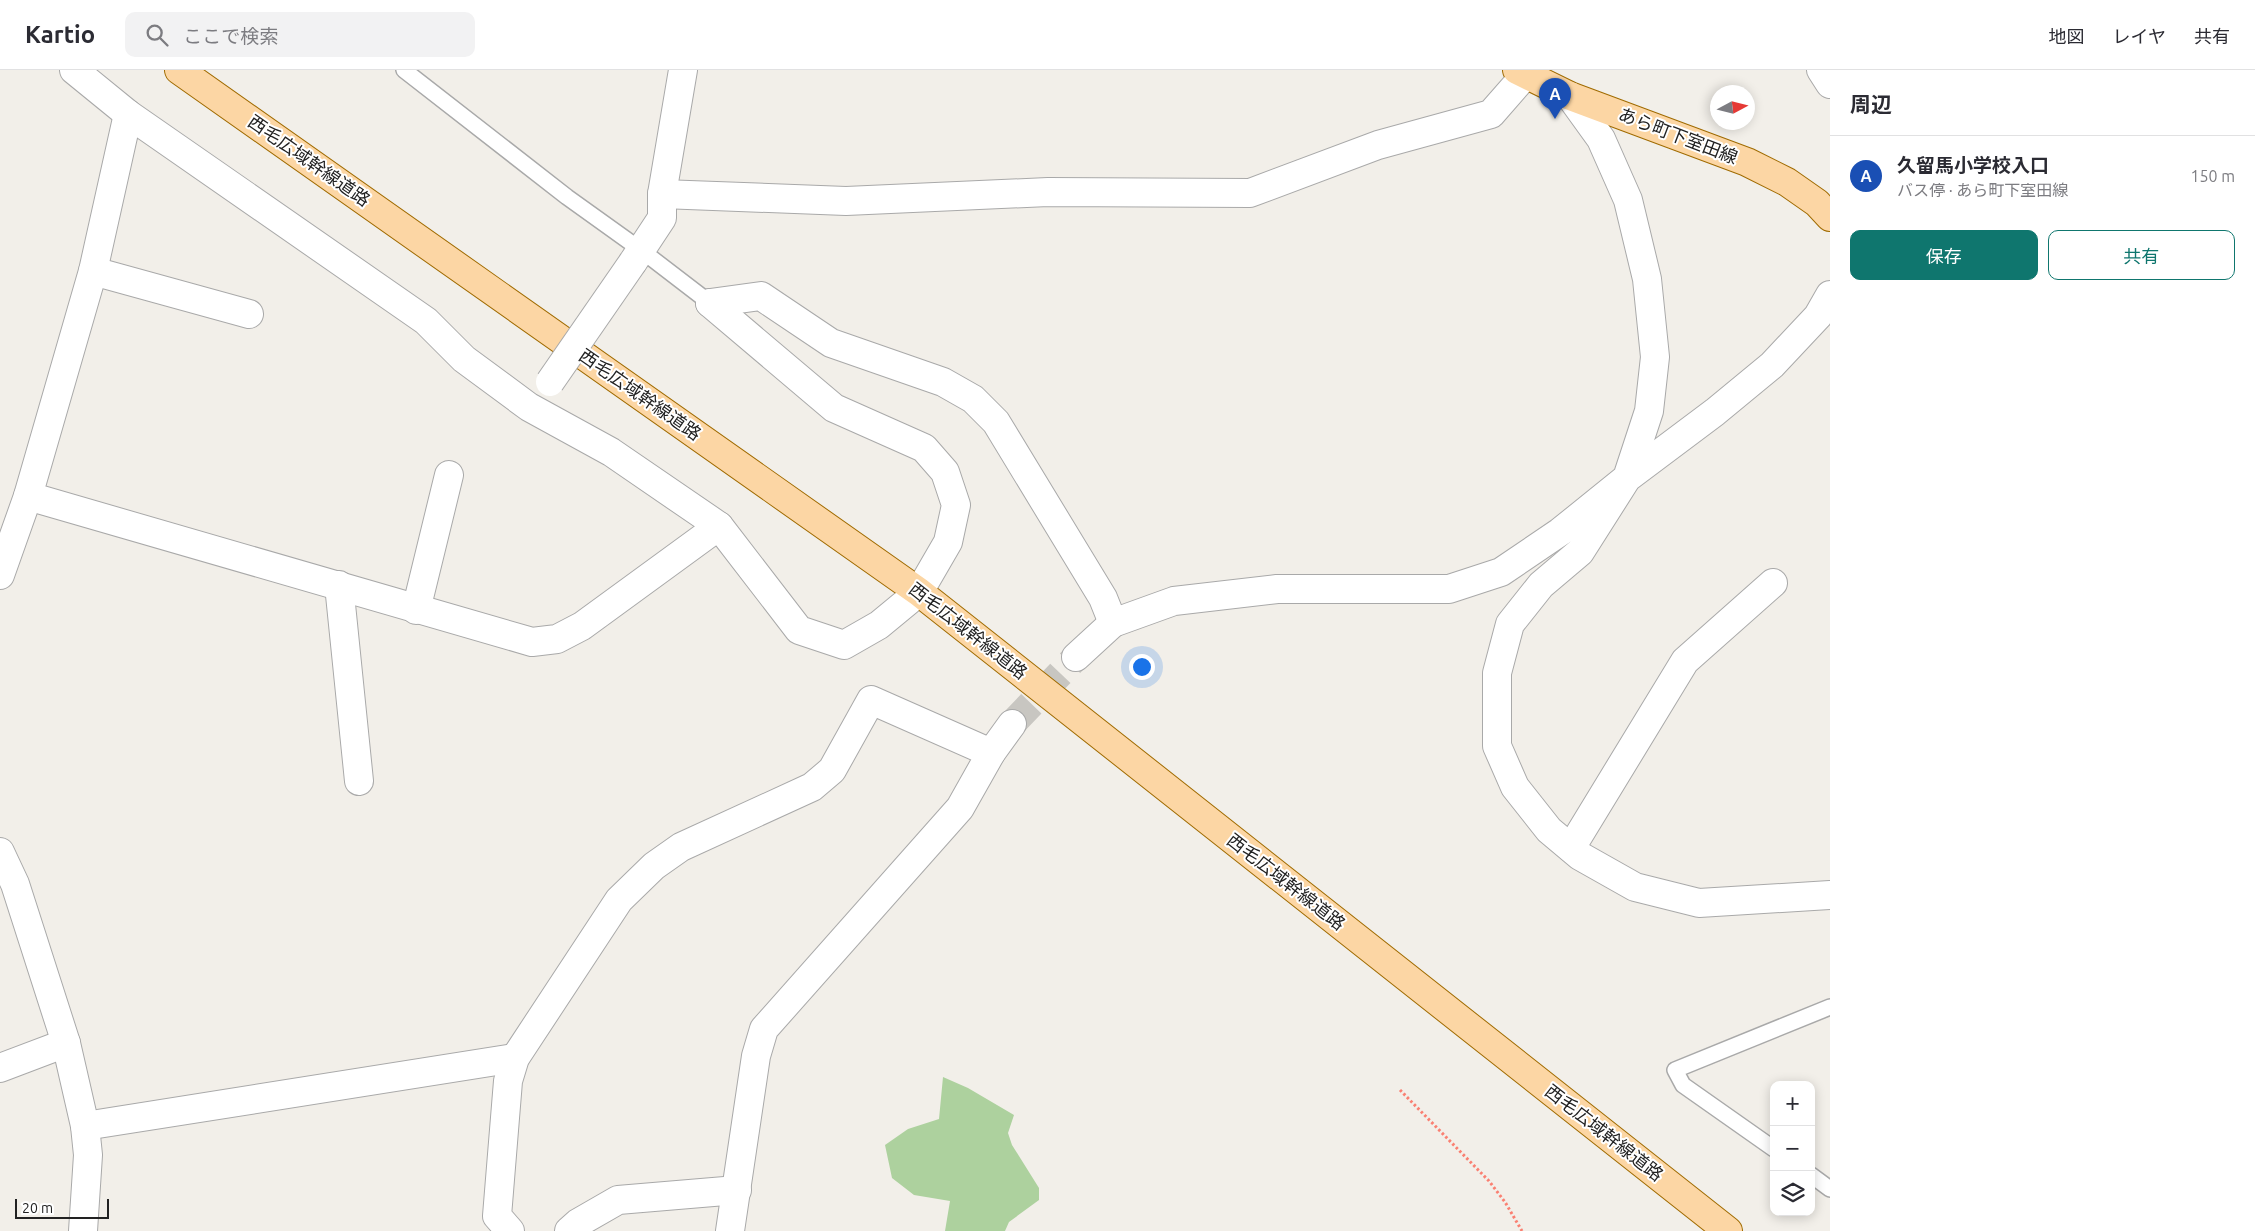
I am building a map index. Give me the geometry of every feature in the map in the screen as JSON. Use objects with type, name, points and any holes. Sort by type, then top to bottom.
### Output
[{"type":"main road","name":"西毛広域幹線道路","points":[[179,70],[919,592],[1728,1231]]},
{"type":"main road","name":"あら町下室田線","points":[[1522,72],[1570,96],[1747,162],[1787,182],[1817,203],[1830,217]]},
{"type":"street","points":[[74,70],[128,114],[426,321],[464,359],[529,407],[611,452],[719,526],[799,630],[844,645],[879,625],[919,592],[948,542],[956,505],[945,472],[924,448],[834,408],[710,304]]},
{"type":"street","points":[[529,407],[550,382],[662,218],[662,194],[683,70]]},
{"type":"street","points":[[1821,70],[1830,84]]},
{"type":"street","points":[[662,194],[846,200],[1048,192],[1250,193],[1378,145],[1491,114],[1522,72]]},
{"type":"street","points":[[1570,96],[1601,140],[1628,200],[1647,279],[1655,357],[1649,411],[1627,478],[1580,552],[1541,585],[1510,624],[1497,673],[1497,746],[1515,787],[1549,830],[1571,848],[1635,887],[1700,903],[1830,895]]},
{"type":"street","points":[[0,575],[28,496],[93,271],[128,114]]},
{"type":"street","points":[[93,271],[249,314]]},
{"type":"street","points":[[1076,657],[1113,623],[1174,601],[1277,589],[1449,589],[1501,572],[1560,532],[1627,478],[1715,412],[1772,365],[1818,316],[1830,295]]},
{"type":"street","points":[[710,304],[761,296],[832,343],[943,382],[973,399],[996,422],[1103,598],[1113,623]]},
{"type":"street","points":[[416,610],[450,475]]},
{"type":"street","points":[[28,496],[339,585],[416,610],[532,642],[557,639],[582,626],[719,526]]},
{"type":"street","points":[[1571,848],[1684,661],[1773,583]]},
{"type":"street","points":[[339,585],[359,781]]},
{"type":"street","points":[[510,1231],[497,1216],[508,1081],[515,1058],[619,900],[654,866],[681,847],[812,787],[832,770],[871,700],[990,753]]},
{"type":"street","points":[[730,1231],[756,1056],[764,1029],[960,808],[990,753],[1012,724]]},
{"type":"street","points":[[0,852],[15,884],[66,1042],[85,1126],[88,1155],[84,1231]]},
{"type":"street","points":[[0,1068],[66,1042]]},
{"type":"street","points":[[85,1126],[515,1058]]},
{"type":"street","points":[[569,1231],[578,1223],[618,1200],[737,1190]]},
{"type":"lane","points":[[404,70],[567,197],[637,256],[710,304]]},
{"type":"lane","points":[[1770,1146],[1683,1085],[1675,1070],[1830,1006]]},
{"type":"lane","points":[[1815,1179],[1830,1189]]},
{"type":"path","points":[[1400,1090],[1489,1181],[1505,1202],[1522,1231]]},
{"type":"green space","points":[[943,1077],[968,1088],[1014,1115],[1008,1133],[1012,1145],[1039,1188],[1039,1200],[1009,1222],[1005,1231],[945,1231],[950,1201],[914,1195],[892,1178],[885,1145],[908,1129],[939,1119]]},
{"type":"tunnel","points":[[1012,724],[1076,657]]},
{"type":"place","name":"久留馬小学校入口","points":[[1555,119]]}]
